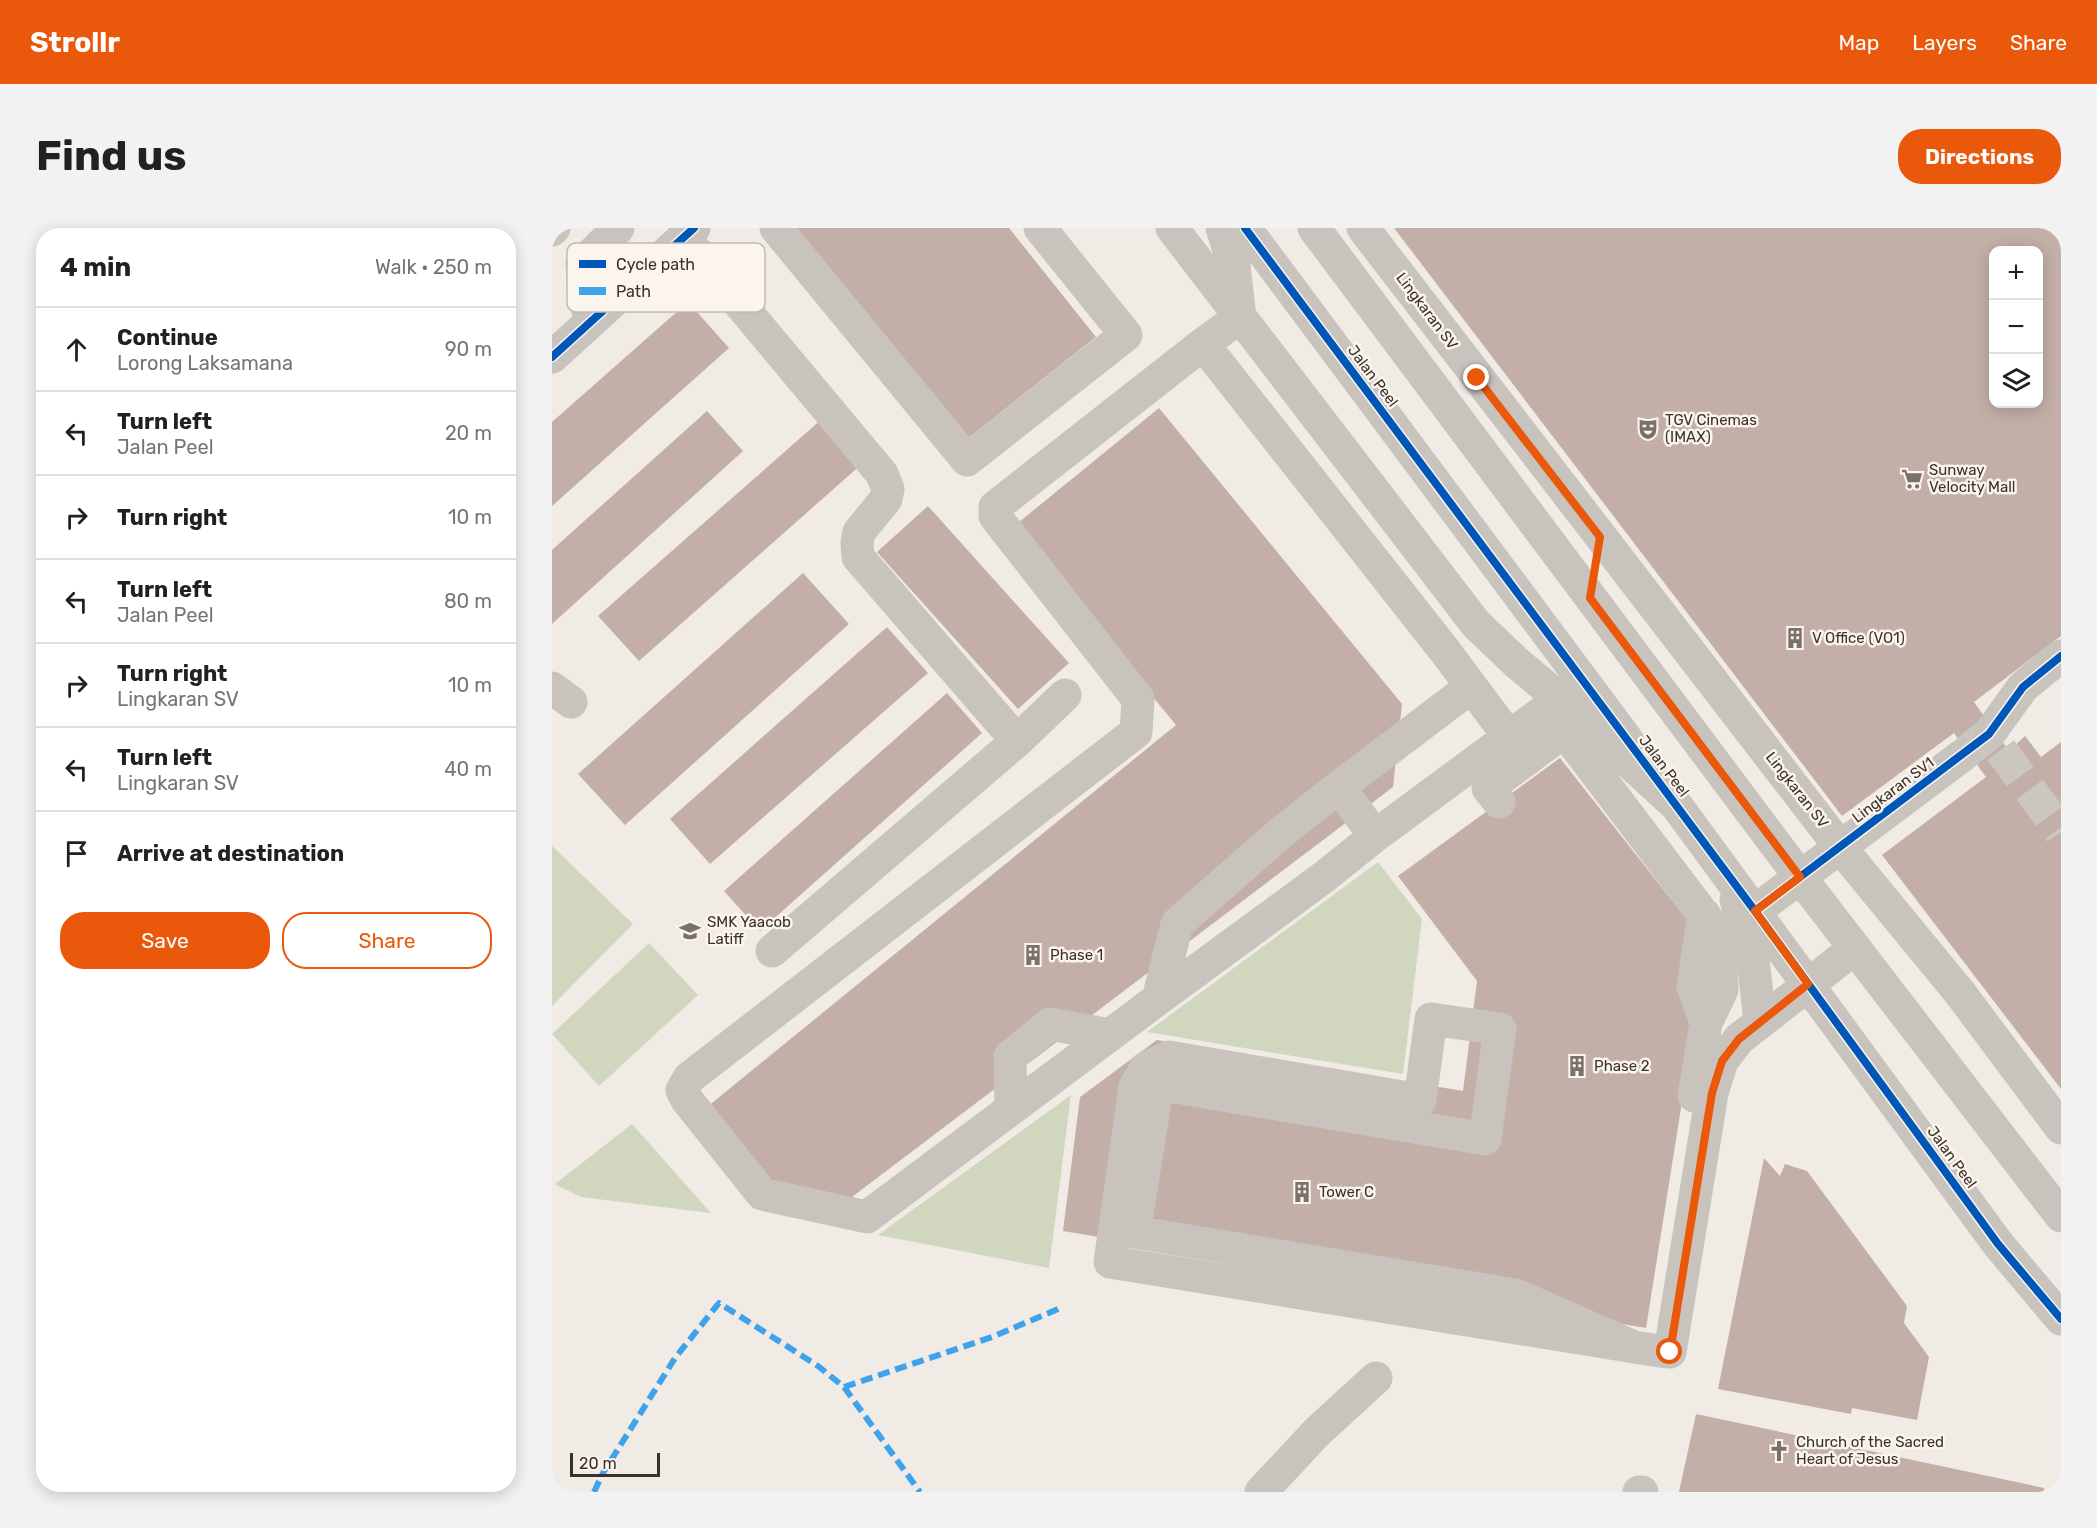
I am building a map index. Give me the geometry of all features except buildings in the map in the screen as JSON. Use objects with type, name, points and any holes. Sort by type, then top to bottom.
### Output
[{"type":"street","points":[[603,243],[618,228]]},
{"type":"street","points":[[776,228],[967,460],[1126,335],[1040,228]]},
{"type":"street","points":[[1172,228],[1476,624],[1569,716],[1676,805]]},
{"type":"street","points":[[1222,228],[1234,266],[1240,316]]},
{"type":"street","name":"Jalan Peel","points":[[1245,228],[1728,874],[1998,1244],[2061,1319]]},
{"type":"street","points":[[1314,228],[1800,877],[2057,1204]]},
{"type":"street","name":"Lingkaran SV","points":[[1363,228],[1840,847],[1960,993],[2061,1128]]},
{"type":"street","points":[[676,243],[688,232]]},
{"type":"street","points":[[589,312],[592,320]]},
{"type":"street","points":[[552,357],[601,312]]},
{"type":"street","points":[[752,312],[882,474],[888,489],[886,499],[859,532],[856,543],[858,557],[1017,741]]},
{"type":"street","points":[[1240,316],[995,507],[995,516],[1138,699],[1136,732],[689,1078],[682,1090],[687,1100],[762,1194],[867,1216],[1509,737],[1569,716]]},
{"type":"street","points":[[1203,345],[1509,737]]},
{"type":"street","points":[[1590,598],[1600,537]]},
{"type":"street","points":[[1989,734],[2023,687],[2061,656]]},
{"type":"street","points":[[1158,999],[1177,924],[1283,831],[1471,687]]},
{"type":"street","points":[[772,951],[1017,741],[1065,695]]},
{"type":"street","points":[[1499,802],[1488,788],[1569,716]]},
{"type":"street","points":[[1569,716],[1704,914],[1692,986],[1706,1023],[1652,1350]]},
{"type":"street","name":"Lingkaran SV1","points":[[1755,911],[1963,754]]},
{"type":"street","points":[[1339,787],[1375,836]]},
{"type":"street","points":[[1728,874],[1752,951],[1760,1021]]},
{"type":"street","points":[[1652,1350],[1712,1093],[1722,1061],[1739,1039],[1760,1021],[1855,948]]},
{"type":"street","points":[[1431,1019],[1500,1029],[1485,1139],[1158,1084],[1134,1232],[1516,1295],[1652,1350],[1110,1262],[1135,1087],[1146,1068],[1169,1057],[1420,1100],[1431,1019]]},
{"type":"street","points":[[1760,1021],[1804,1020],[1845,1034]]},
{"type":"street","points":[[1011,1108],[1010,1057],[1050,1024],[1110,1035]]},
{"type":"street","points":[[1261,1492],[1317,1432],[1376,1378]]},
{"type":"green space","points":[[552,846],[633,924],[552,1006]]},
{"type":"green space","points":[[1378,862],[1422,919],[1403,1074],[1147,1032]]},
{"type":"green space","points":[[649,943],[698,995],[599,1086],[552,1034]]},
{"type":"green space","points":[[1071,1095],[1049,1268],[878,1235]]},
{"type":"green space","points":[[632,1124],[711,1213],[581,1197],[555,1184]]},
{"type":"tunnel","points":[[1966,752],[1989,734],[2061,832]]},
{"type":"marked path","points":[[594,1492],[603,1473],[675,1358],[719,1303],[818,1366],[844,1387],[920,1492]]},
{"type":"marked path","points":[[844,1387],[992,1337],[1063,1307]]},
{"type":"cycle path","points":[[677,243],[694,228]]},
{"type":"cycle path","points":[[1245,228],[1755,911],[1998,1244],[2061,1319]]},
{"type":"cycle path","points":[[552,357],[602,312]]},
{"type":"cycle path","points":[[1755,911],[1989,734],[2023,687],[2061,656]]},
{"type":"place","name":"TGV Cinemas (IMAX)","points":[[1648,429]]},
{"type":"place","name":"Sunway Velocity Mall","points":[[1912,479]]},
{"type":"place","name":"V Office (VO1)","points":[[1795,638]]},
{"type":"place","name":"SMK Yaacob Latiff","points":[[690,931]]},
{"type":"place","name":"Phase 1","points":[[1033,955]]},
{"type":"place","name":"Phase 2","points":[[1577,1066]]},
{"type":"place","name":"Tower C","points":[[1302,1192]]},
{"type":"place","name":"Church of the Sacred Heart of Jesus","points":[[1779,1451]]},
{"type":"route","points":[[1477,378],[1600,537],[1590,598],[1800,877],[1755,911],[1808,984],[1739,1039],[1722,1061],[1712,1093],[1670,1352]]}]
